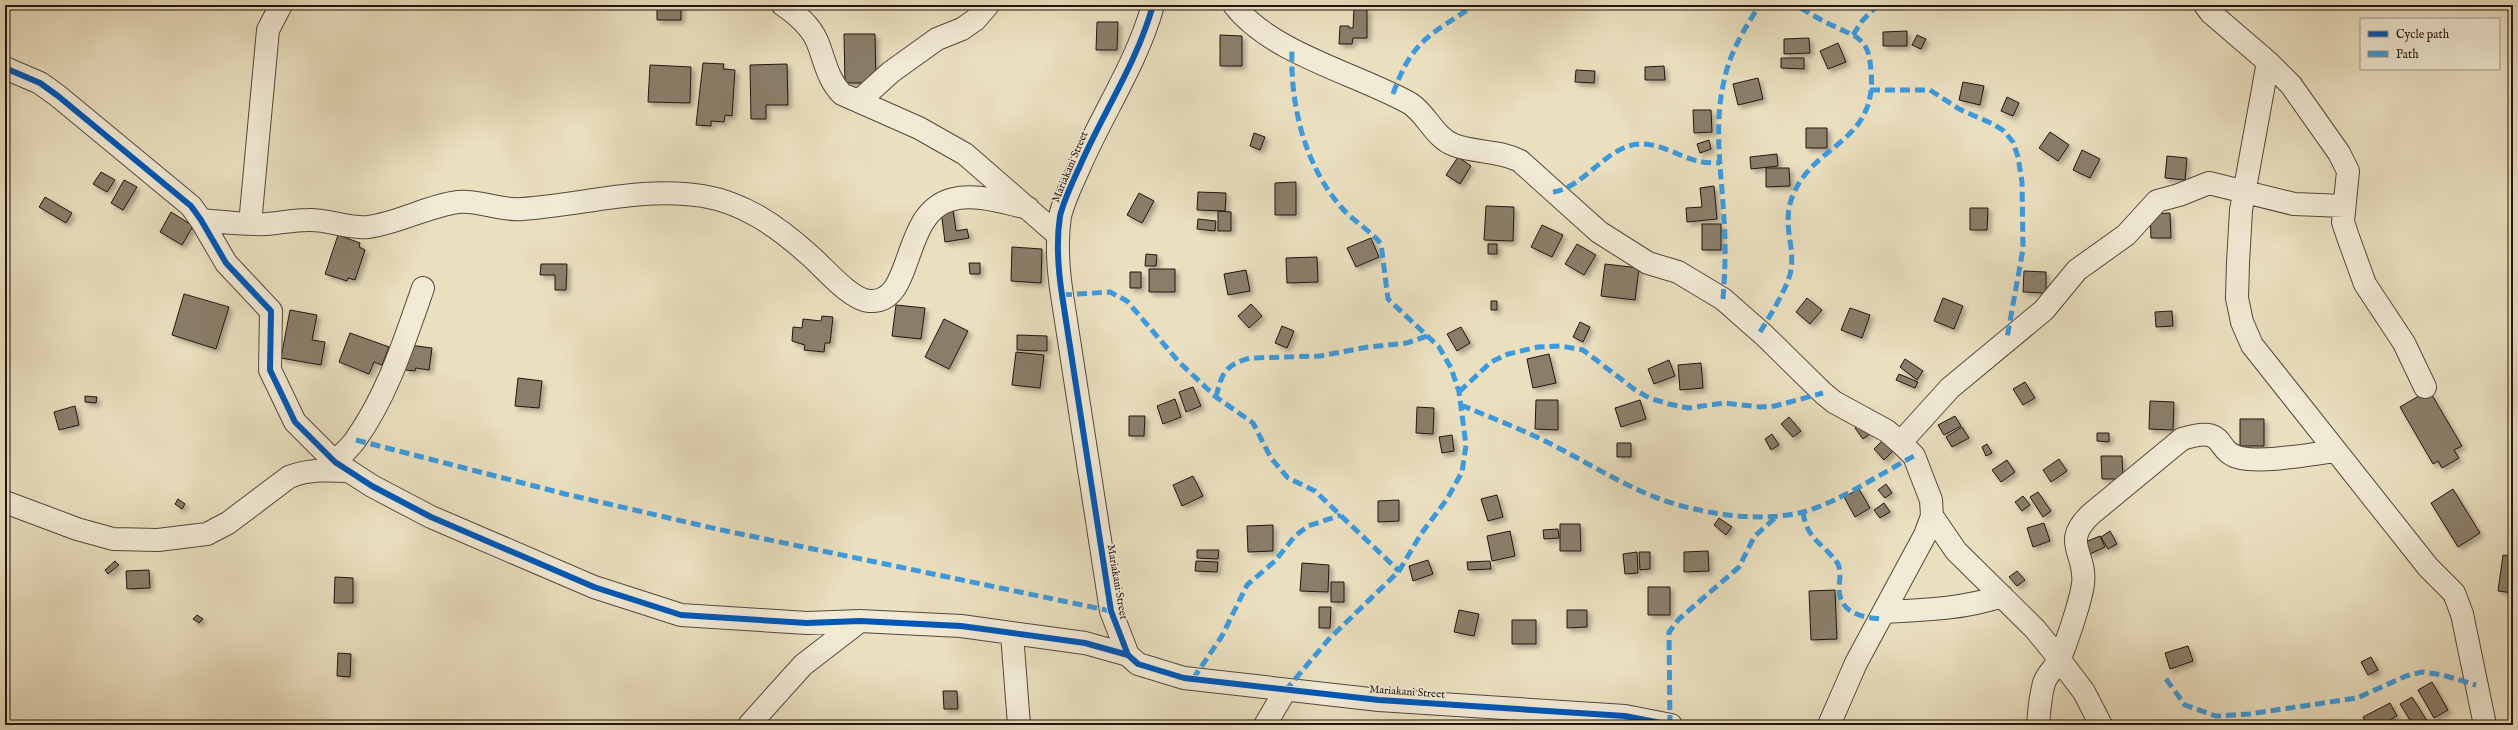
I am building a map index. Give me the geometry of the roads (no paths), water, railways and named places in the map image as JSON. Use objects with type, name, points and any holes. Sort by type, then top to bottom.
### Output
[{"type":"street","points":[[250,224],[268,30],[281,5]]},
{"type":"street","points":[[783,5],[796,14],[816,39],[834,86],[842,94],[919,128],[965,154],[1058,235]]},
{"type":"street","points":[[859,101],[891,72],[936,39],[962,29],[975,20],[988,5]]},
{"type":"street","name":"Mariakani Street","points":[[1153,5],[1126,75],[1072,184],[1061,215],[1058,235],[1058,268],[1111,610],[1128,655],[1138,664],[1184,678],[1285,691],[1557,718],[1625,716],[1649,723],[1671,725]]},
{"type":"street","points":[[1234,5],[1255,26],[1292,49],[1411,104],[1426,118],[1444,139],[1454,145],[1509,155],[1520,161],[1599,232],[1642,259],[1678,272],[1723,299],[1765,336],[1823,393],[1834,402],[1887,431],[1914,456],[1923,474],[1931,500],[1932,516],[1925,535],[1843,690],[1829,725]]},
{"type":"street","points":[[2205,5],[2211,13],[2268,62],[2291,85],[2340,153],[2348,171],[2343,222],[2365,284],[2404,343],[2425,387]]},
{"type":"street","points":[[2268,62],[2244,191],[2241,218],[2236,298],[2242,322],[2252,345],[2428,567],[2454,593],[2462,614],[2485,725]]},
{"type":"street","points":[[5,68],[40,83],[58,96],[191,206],[226,263],[272,311],[270,370],[295,422],[342,466],[431,517],[594,587],[681,615],[807,623],[860,620],[961,626],[1085,643],[1128,655]]},
{"type":"street","points":[[1900,442],[1950,388],[2044,310],[2077,270],[2126,235],[2157,201],[2179,195],[2209,183],[2294,204],[2344,206]]},
{"type":"street","points":[[201,220],[250,224],[308,220],[365,228],[459,202],[479,202],[520,210],[631,195],[675,193],[703,196],[746,208],[806,252],[855,297],[869,301],[884,299],[894,291],[902,278],[910,248],[921,224],[934,208],[950,200],[970,197],[1028,208]]},
{"type":"street","points":[[5,502],[77,529],[113,539],[158,540],[207,534],[228,523],[289,477],[300,473],[328,470],[342,466],[373,412],[391,374],[423,288]]},
{"type":"street","points":[[2038,725],[2040,702],[2045,681],[2059,659],[2083,584],[2075,537],[2077,530],[2091,514],[2182,438],[2200,433],[2209,434],[2217,438],[2234,456],[2249,459],[2336,451]]},
{"type":"street","points":[[1932,516],[1956,551],[2035,629],[2084,692],[2101,725]]},
{"type":"street","points":[[1884,612],[1952,608],[1977,604],[2002,596]]},
{"type":"street","points":[[749,725],[803,665],[860,620]]},
{"type":"street","points":[[1012,634],[1019,725]]},
{"type":"street","points":[[1264,725],[1285,691]]}]
